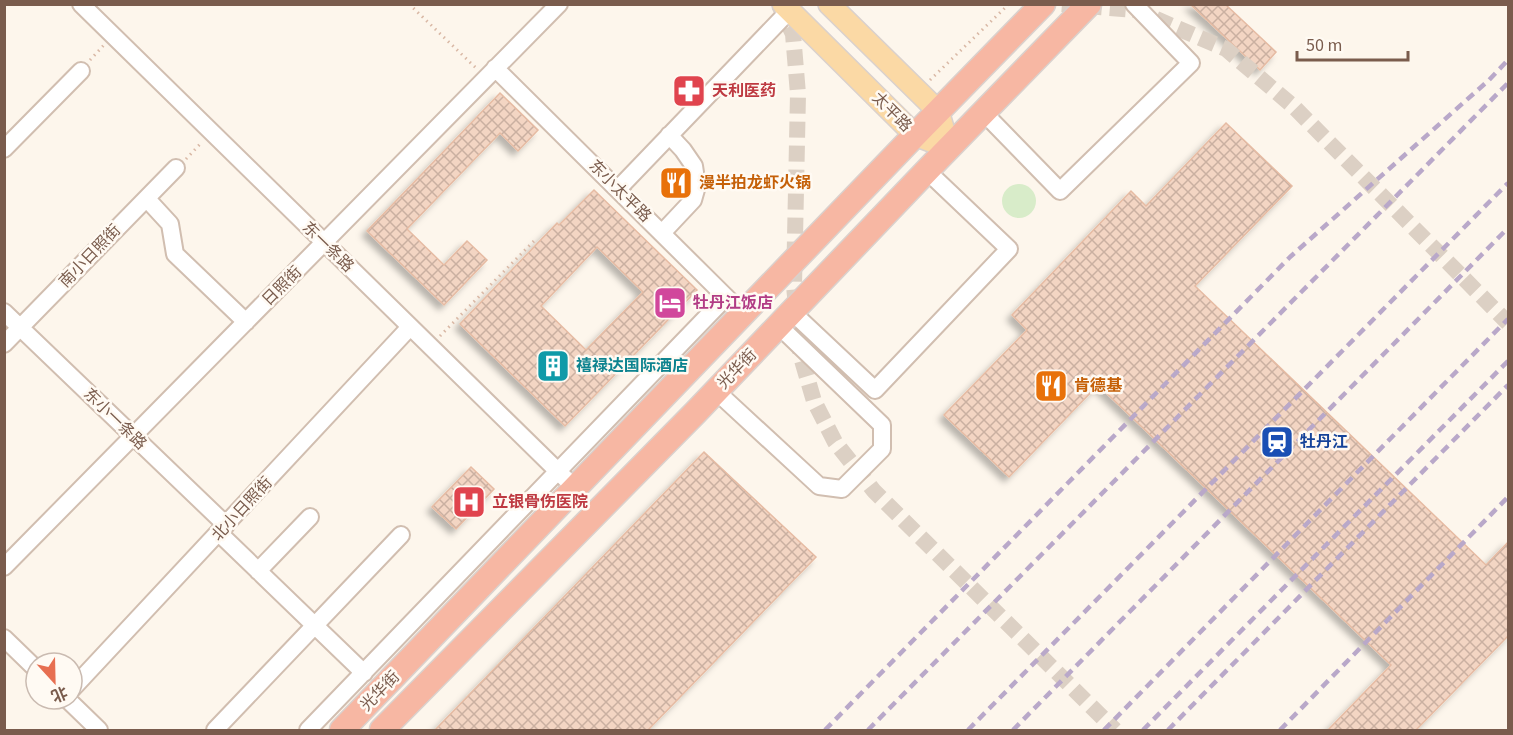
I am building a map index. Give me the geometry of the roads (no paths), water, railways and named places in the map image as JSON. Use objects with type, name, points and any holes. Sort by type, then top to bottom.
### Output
[{"type":"highway","name":"光华街","points":[[342,730],[1043,4]]},
{"type":"highway","name":"光华街","points":[[382,730],[716,391],[1089,4]]},
{"type":"main road","name":"太平路","points":[[829,4],[938,111],[949,148]]},
{"type":"main road","name":"太平路","points":[[786,8],[915,135],[949,148]]},
{"type":"street","name":"东一条路","points":[[81,4],[576,489]]},
{"type":"street","name":"日照街","points":[[4,567],[559,4]]},
{"type":"street","points":[[984,114],[1060,191],[1191,63],[1134,4]]},
{"type":"street","points":[[618,189],[786,8]]},
{"type":"street","points":[[4,149],[81,70]]},
{"type":"street","name":"东小太平路","points":[[491,73],[618,189],[744,314]]},
{"type":"street","points":[[662,233],[693,200],[697,186],[694,166],[669,135]]},
{"type":"street","name":"南小日照街","points":[[4,344],[176,168]]},
{"type":"street","points":[[785,319],[875,390],[1009,249],[927,171]]},
{"type":"street","points":[[147,199],[170,224],[175,254],[246,322]]},
{"type":"street","points":[[308,730],[726,297]]},
{"type":"street","name":"东小一条路","points":[[4,312],[134,436],[223,529],[258,571],[364,673]]},
{"type":"street","points":[[716,391],[819,486],[842,489],[882,449],[882,425],[785,319]]},
{"type":"street","name":"北小日照街","points":[[84,676],[410,327]]},
{"type":"street","points":[[258,571],[310,517]]},
{"type":"street","points":[[216,730],[401,535]]},
{"type":"street","points":[[4,638],[24,657]]},
{"type":"street","points":[[79,711],[99,730]]},
{"type":"tunnel","points":[[1062,4],[1135,10],[1226,49],[1294,107],[1508,323]]},
{"type":"tunnel","points":[[779,5],[793,34],[798,94],[794,286],[801,357],[814,401],[835,442],[874,491],[1115,730]]},
{"type":"railway","points":[[825,730],[1290,257],[1489,80],[1508,60]]},
{"type":"railway","points":[[868,730],[1508,83]]},
{"type":"railway","points":[[968,730],[1508,183]]},
{"type":"railway","points":[[1013,730],[1508,228]]},
{"type":"railway","points":[[1104,730],[1508,319]]},
{"type":"railway","points":[[1143,730],[1508,361]]},
{"type":"railway","points":[[1168,730],[1508,385]]},
{"type":"railway","points":[[1280,730],[1508,497]]},
{"type":"place","name":"天利医药","points":[[689,91]]},
{"type":"place","name":"漫半拍龙虾火锅","points":[[676,183]]},
{"type":"place","name":"牡丹江饭店","points":[[670,303]]},
{"type":"place","name":"禧禄达国际酒店","points":[[553,366]]},
{"type":"place","name":"肯德基","points":[[1051,386]]},
{"type":"place","name":"牡丹江","points":[[1277,442]]},
{"type":"place","name":"立银骨伤医院","points":[[469,502]]}]
